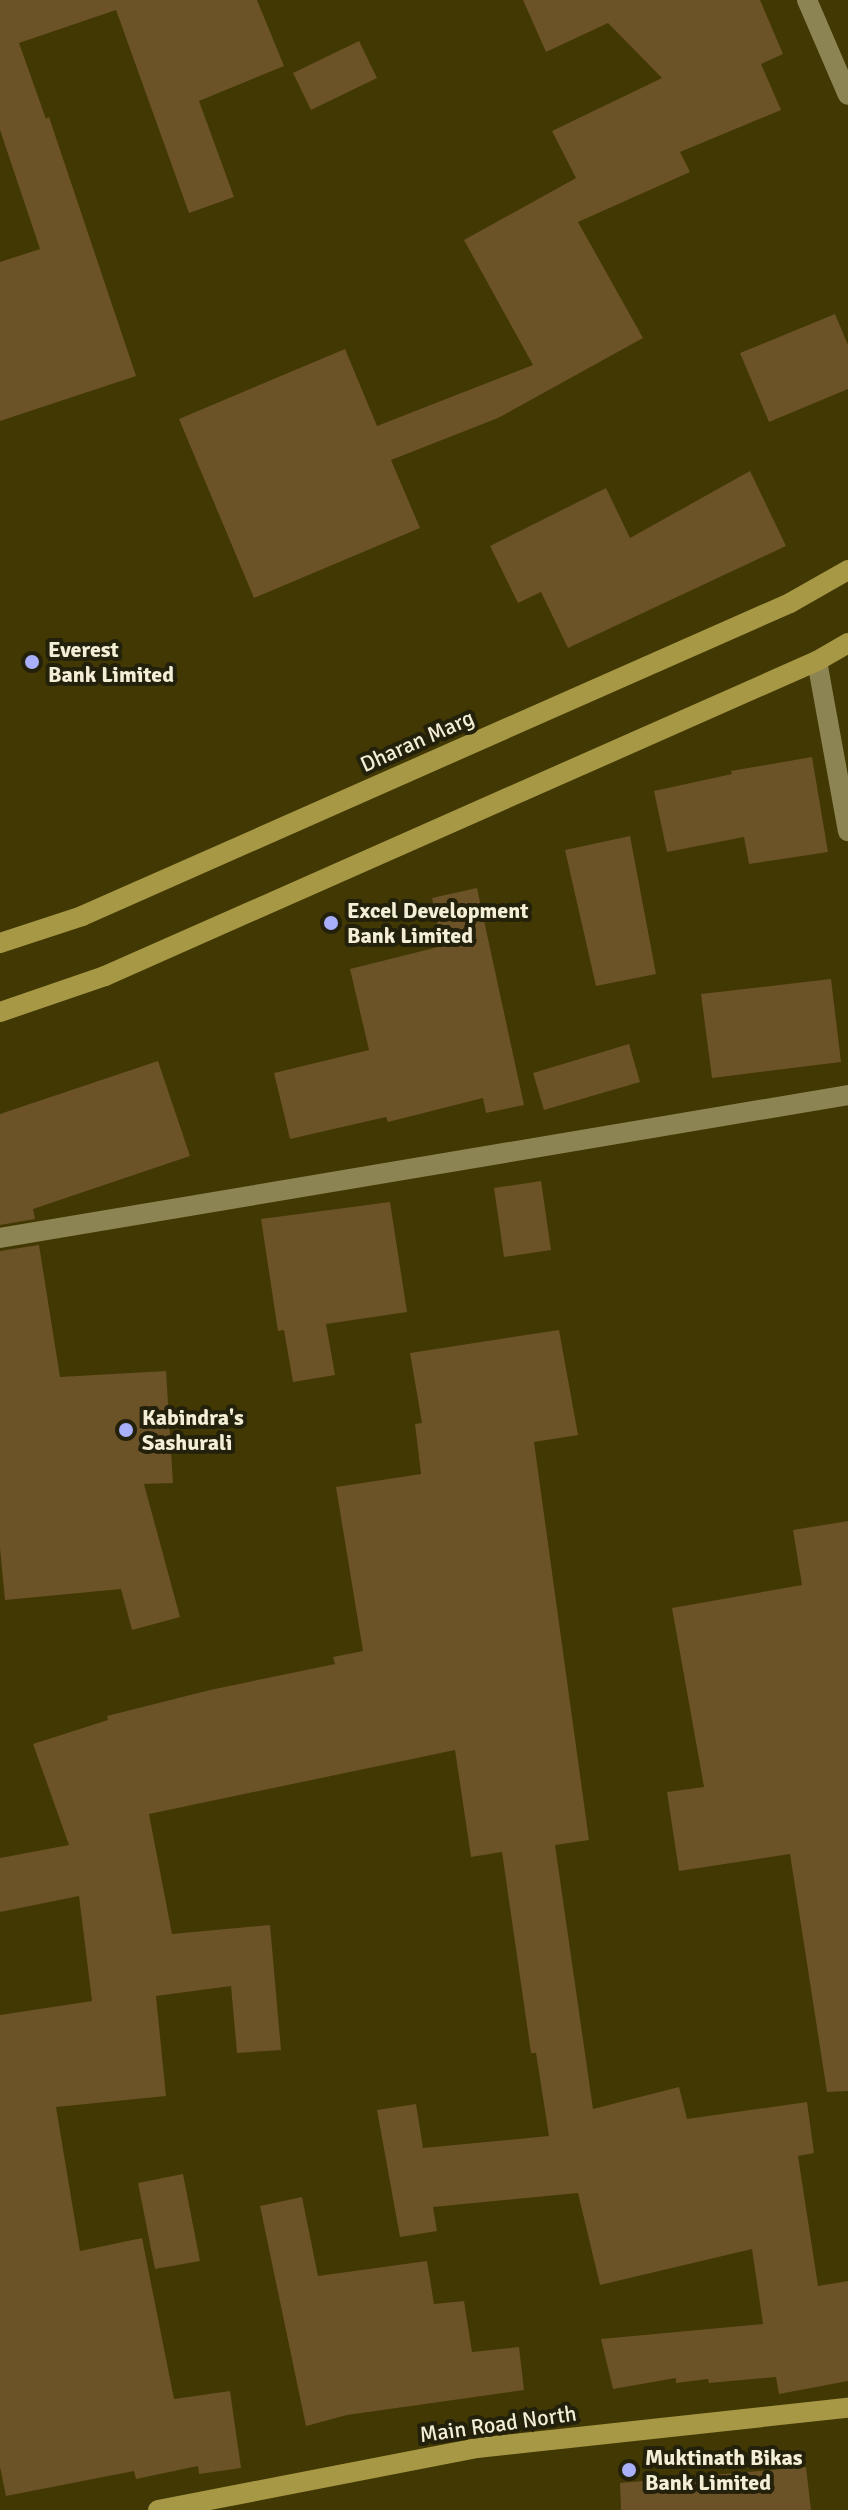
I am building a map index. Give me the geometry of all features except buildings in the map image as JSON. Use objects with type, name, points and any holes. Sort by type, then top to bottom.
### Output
[{"type":"main road","name":"Dharan Marg","points":[[0,943],[96,910],[790,603],[848,570]]},
{"type":"main road","points":[[0,1012],[105,976],[817,661],[848,643]]},
{"type":"main road","name":"Main Road North","points":[[158,2510],[477,2448],[848,2408]]},
{"type":"street","points":[[807,0],[848,95]]},
{"type":"street","points":[[817,661],[848,831]]},
{"type":"street","points":[[0,1238],[848,1095]]},
{"type":"place","name":"Everest Bank Limited","points":[[32,662]]},
{"type":"place","name":"Excel Development Bank Limited","points":[[331,923]]},
{"type":"place","name":"Kabindra's Sashurali","points":[[126,1430]]},
{"type":"place","name":"Muktinath Bikas Bank Limited","points":[[629,2470]]}]
